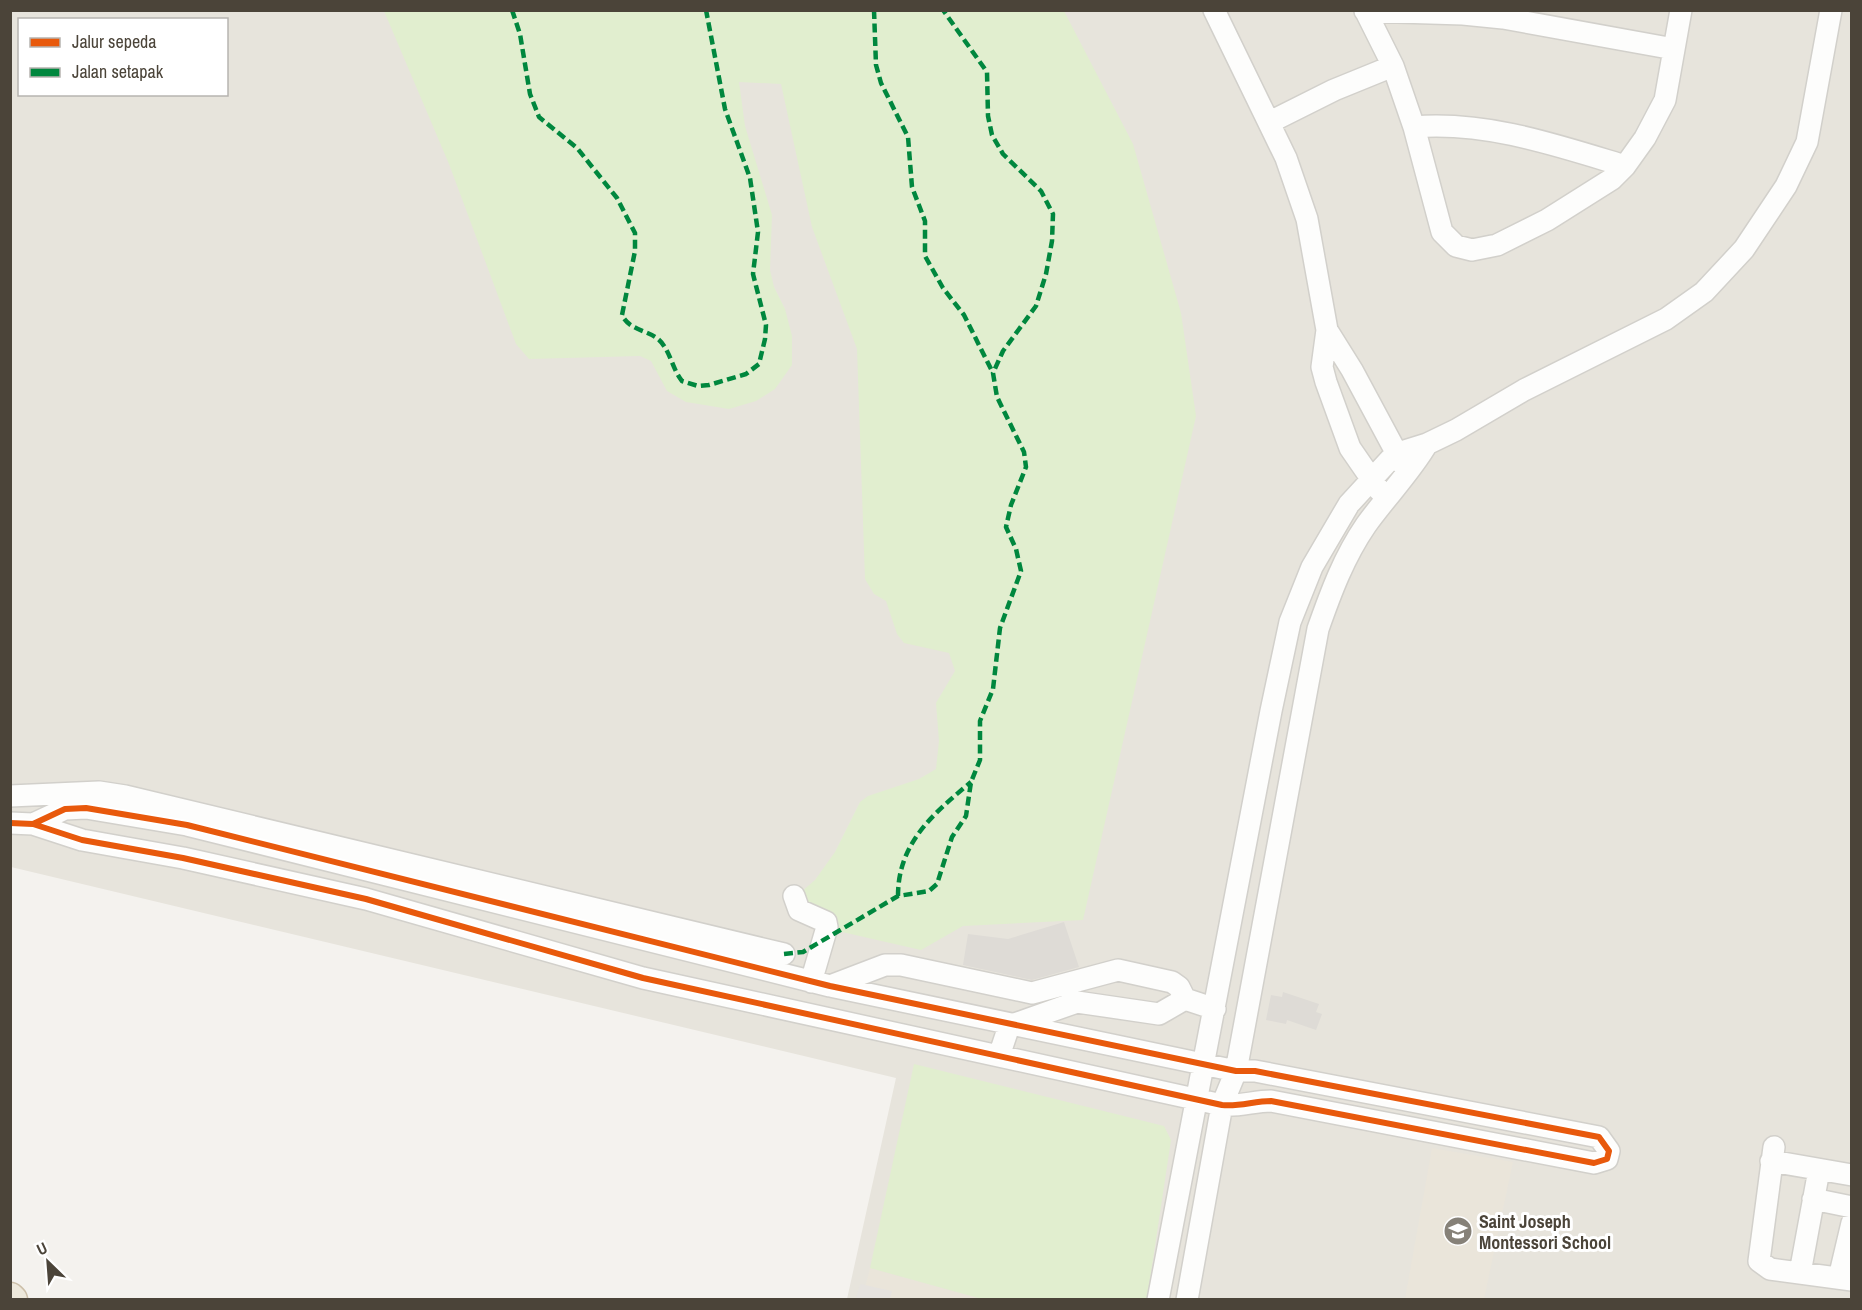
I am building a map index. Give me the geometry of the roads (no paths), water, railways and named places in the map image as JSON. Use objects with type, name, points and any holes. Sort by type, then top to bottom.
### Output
[{"type":"street","points":[[1214,10],[1270,122],[1307,219],[1327,330],[1322,367],[1326,382],[1350,447],[1385,498]]},
{"type":"street","points":[[1674,49],[1503,18],[1463,14],[1365,11],[1393,66],[1414,127],[1442,232],[1456,246],[1472,250],[1497,245],[1546,220],[1612,179],[1625,166],[1645,138],[1665,100],[1682,10]]},
{"type":"street","points":[[1158,1299],[1205,1065],[1271,711],[1290,622],[1312,567],[1344,512],[1395,454],[1427,444],[1524,390],[1666,319],[1704,292],[1744,249],[1786,186],[1807,142],[1831,10]]},
{"type":"street","points":[[1270,122],[1334,90],[1393,66]]},
{"type":"street","points":[[1414,127],[1444,124],[1490,129],[1625,166]]},
{"type":"street","points":[[1327,330],[1352,370],[1395,454],[1408,472]]},
{"type":"street","points":[[1187,1299],[1222,1104],[1236,1071],[1318,629],[1335,579],[1364,528],[1427,444]]},
{"type":"street","points":[[1271,711],[1303,718]]},
{"type":"street","points":[[10,796],[99,792],[125,796],[784,954]]},
{"type":"street","points":[[10,823],[33,824],[82,840],[183,858],[366,899],[643,978],[1236,1107],[1258,1101],[1271,1101],[1594,1163],[1607,1159],[1610,1151],[1599,1137],[1256,1071],[1236,1071],[1205,1065],[1010,1026],[820,984],[347,863],[187,825],[86,808],[65,809],[33,824]]},
{"type":"street","points":[[339,893],[347,863]]},
{"type":"street","points":[[366,899],[374,870]]},
{"type":"street","points":[[794,896],[799,910],[826,922],[820,984]]},
{"type":"street","points":[[820,984],[885,965],[901,965],[1032,993],[1118,970],[1172,982],[1179,987],[1185,999],[1215,1009]]},
{"type":"street","points":[[1010,1026],[1077,1002],[1159,1014],[1185,999]]},
{"type":"street","points":[[999,1056],[1010,1026]]},
{"type":"street","points":[[1851,1175],[1819,1170],[1773,1154],[1759,1262],[1770,1269],[1845,1279],[1851,1223]]},
{"type":"street","points":[[1800,1273],[1819,1170]]},
{"type":"street","points":[[1813,1199],[1851,1207]]},
{"type":"place","name":"Saint Joseph Montessori School","points":[[1458,1231]]}]
